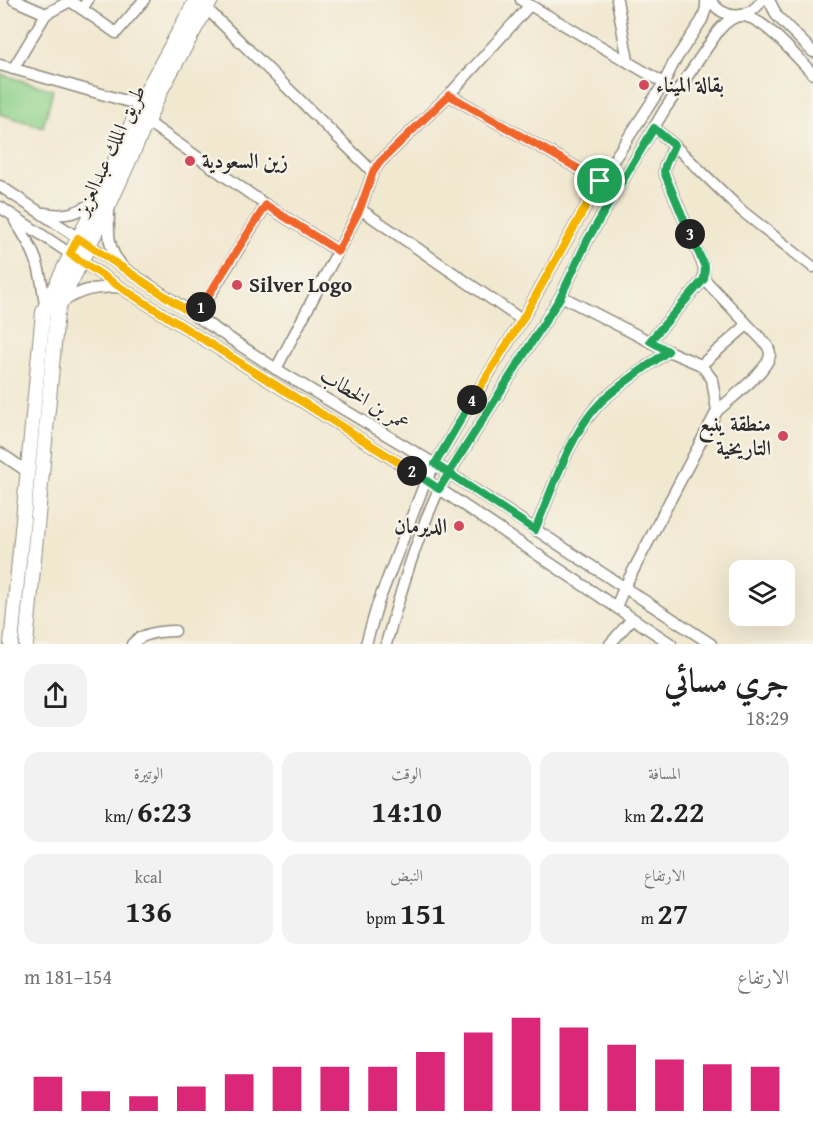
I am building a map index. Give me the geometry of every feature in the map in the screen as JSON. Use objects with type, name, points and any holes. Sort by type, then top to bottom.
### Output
[{"type":"main road","name":"طريق الملك عبدالعزيز","points":[[103,201],[148,88],[199,3]]},
{"type":"main road","name":"طريق الملك عبدالعزيز","points":[[26,644],[55,328],[60,304],[83,242],[146,121],[199,3]]},
{"type":"main road","name":"طريق الملك عبدالعزيز","points":[[11,644],[42,319],[45,306],[76,258]]},
{"type":"street","points":[[13,69],[46,14],[70,1],[85,4],[116,33],[144,0]]},
{"type":"street","points":[[617,0],[628,61]]},
{"type":"street","points":[[708,0],[723,13],[741,15],[766,27],[813,74]]},
{"type":"street","points":[[366,644],[378,603],[426,480],[522,320],[600,181],[702,20],[708,0]]},
{"type":"street","points":[[386,644],[425,518],[439,489],[561,296],[588,239],[665,109],[718,30],[729,20],[750,12],[762,0]]},
{"type":"street","points":[[769,0],[777,16],[813,52]]},
{"type":"street","points":[[20,1],[46,14]]},
{"type":"street","points":[[199,3],[373,172]]},
{"type":"street","points":[[276,369],[360,209],[373,172],[380,162],[449,95],[525,3],[664,83]]},
{"type":"street","points":[[0,65],[140,105]]},
{"type":"street","points":[[449,95],[600,181]]},
{"type":"street","points":[[146,121],[266,205],[338,251]]},
{"type":"street","points":[[654,128],[742,211],[813,267]]},
{"type":"street","points":[[650,341],[704,279],[705,267],[664,172],[674,145]]},
{"type":"street","name":"عمر بن الخطاب","points":[[0,186],[276,369],[435,464],[711,644]]},
{"type":"street","points":[[39,212],[64,215],[103,201],[110,241],[116,258],[126,270]]},
{"type":"street","points":[[195,316],[266,205]]},
{"type":"street","name":"عمر بن الخطاب","points":[[0,207],[120,287],[426,480],[671,644]]},
{"type":"street","points":[[360,209],[522,320]]},
{"type":"street","points":[[12,215],[36,259],[45,306]]},
{"type":"street","points":[[616,607],[717,411],[762,371],[771,353],[767,345],[704,279]]},
{"type":"street","points":[[60,304],[83,291],[120,287]]},
{"type":"street","points":[[561,296],[668,351],[701,365],[712,379],[717,411]]},
{"type":"street","points":[[701,365],[747,325]]},
{"type":"street","points":[[535,530],[574,440],[588,418],[600,403],[668,351]]},
{"type":"street","points":[[0,453],[28,472]]},
{"type":"street","points":[[610,644],[632,619]]},
{"type":"street","points":[[132,644],[138,638],[161,631],[175,631]]},
{"type":"green space","points":[[0,74],[53,90],[43,127],[0,114]]},
{"type":"place","name":"بقالة الميناء","points":[[644,85]]},
{"type":"place","name":"زين السعودية","points":[[190,161]]},
{"type":"place","name":"Silver Logo","points":[[237,285]]},
{"type":"place","name":"منطقة ينبع التاريخية","points":[[783,436]]},
{"type":"place","name":"الديرمان","points":[[459,526]]},
{"type":"route","points":[[600,181],[449,95],[380,162],[373,172],[360,209],[338,251],[266,205],[195,316],[78,238],[70,254],[439,489],[449,474],[561,296],[588,239],[654,128],[674,145],[664,172],[705,267],[704,279],[650,341],[668,351],[600,403],[588,418],[574,440],[535,530],[449,474],[435,464],[522,320],[600,181]]}]
